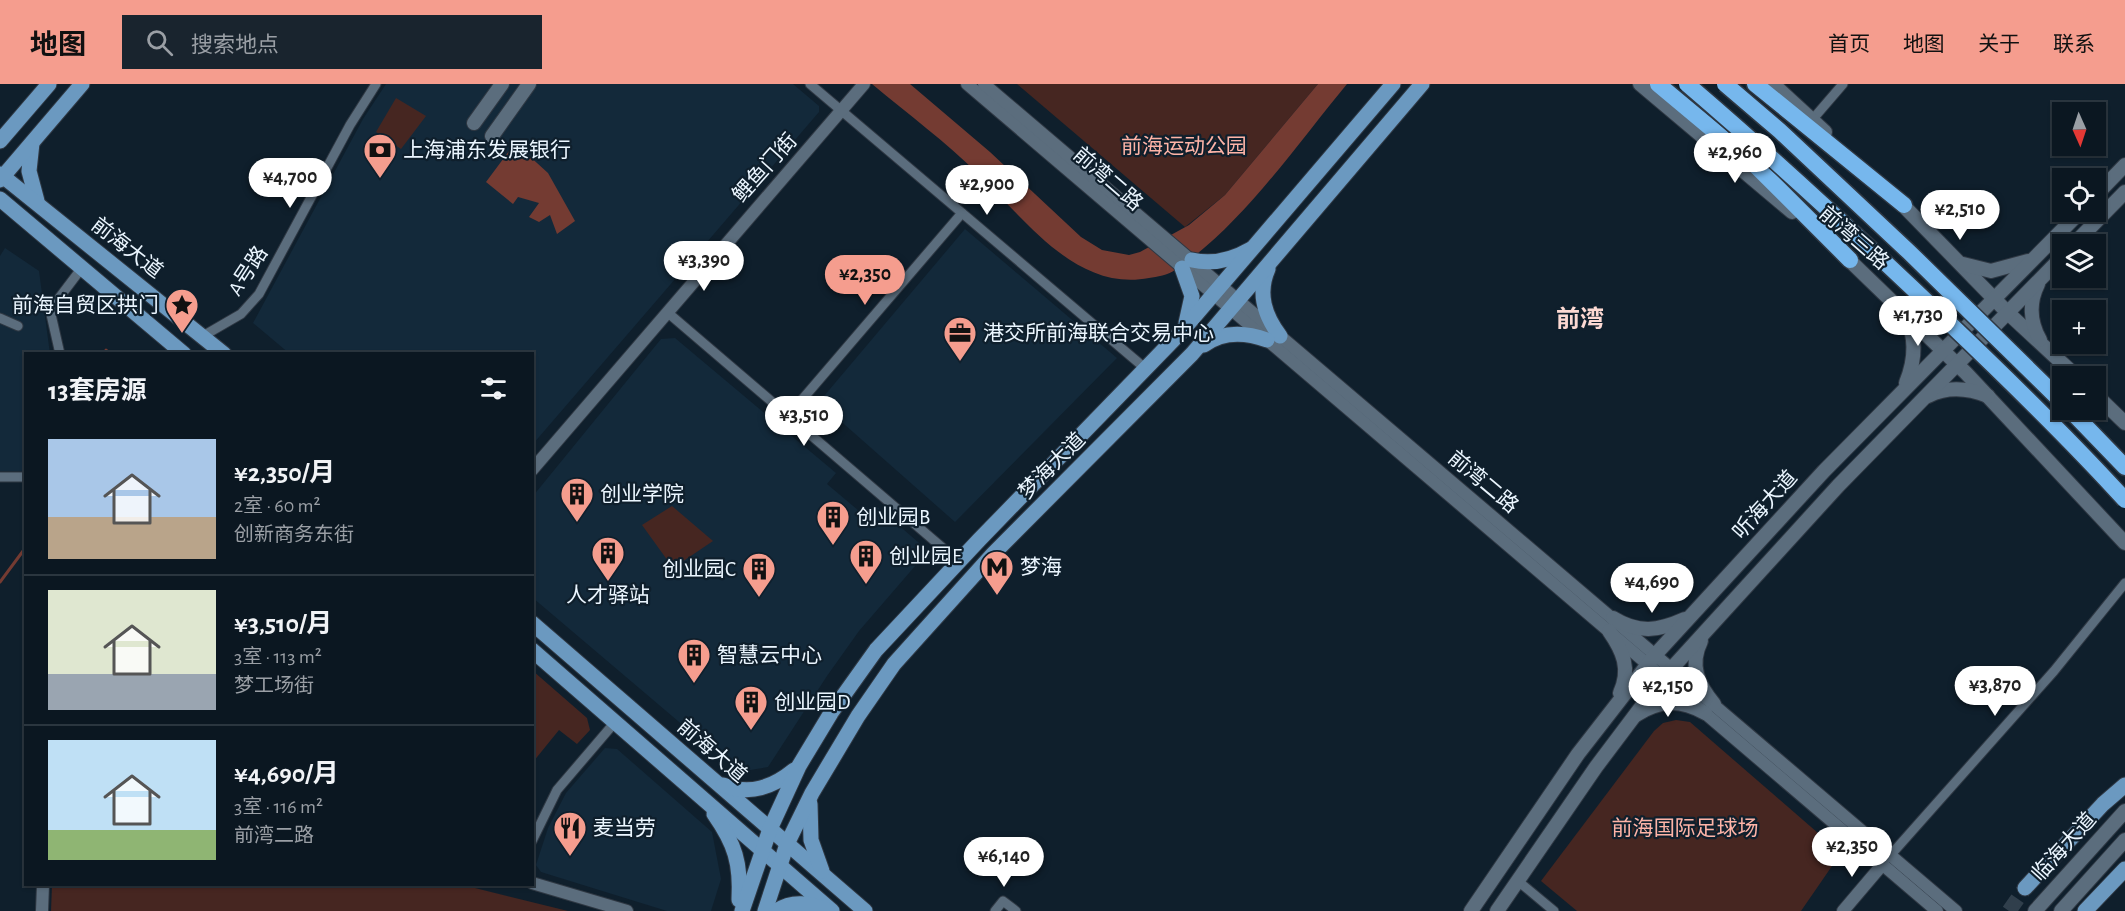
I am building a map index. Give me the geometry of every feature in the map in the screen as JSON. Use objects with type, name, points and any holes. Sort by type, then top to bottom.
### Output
[{"type":"highway","points":[[1659,84],[1770,179],[1850,260]]},
{"type":"highway","points":[[1687,84],[1751,139],[1894,270],[2020,390],[2125,500]]},
{"type":"highway","points":[[1725,84],[1780,131],[1875,219],[2052,392]]},
{"type":"highway","points":[[1765,88],[1904,205]]},
{"type":"highway","points":[[2080,420],[2125,467]]},
{"type":"main road","points":[[0,141],[49,84]]},
{"type":"main road","points":[[1,177],[82,84]]},
{"type":"main road","points":[[474,123],[502,84]]},
{"type":"main road","points":[[492,136],[529,84]]},
{"type":"main road","name":"梦海大道","points":[[740,911],[770,829],[799,766],[831,713],[876,650],[958,561],[1182,332],[1393,84]]},
{"type":"main road","name":"梦海大道","points":[[765,911],[787,844],[812,793],[876,687],[908,647],[993,554],[1192,354],[1422,84]]},
{"type":"main road","name":"前湾三路","points":[[1640,84],[1850,260],[1901,308],[1990,397],[2125,543]]},
{"type":"main road","points":[[1765,88],[1812,120],[1904,205],[2008,313],[2065,366]]},
{"type":"main road","points":[[0,130],[22,117]]},
{"type":"main road","points":[[33,141],[29,175],[38,204]]},
{"type":"main road","points":[[2106,185],[2125,165]]},
{"type":"main road","name":"前海大道","points":[[1,177],[38,204],[222,352]]},
{"type":"main road","points":[[2084,234],[2125,192]]},
{"type":"main road","name":"前海大道","points":[[0,199],[182,352]]},
{"type":"main road","points":[[0,215],[20,216]]},
{"type":"main road","name":"听海大道","points":[[1471,911],[1616,702],[1651,659],[1904,388],[2070,222]]},
{"type":"main road","points":[[1182,332],[1190,312],[1191,296],[1187,264],[1225,260],[1242,254],[1262,239]]},
{"type":"main road","points":[[1957,260],[1980,270],[1991,271],[2012,267],[2033,259]]},
{"type":"main road","points":[[1192,354],[1209,341],[1231,334],[1273,338],[1263,302],[1266,275],[1271,263]]},
{"type":"main road","name":"听海大道","points":[[1497,911],[1632,718],[1668,673],[1838,486],[2052,267]]},
{"type":"main road","points":[[2040,280],[2032,308],[2035,331],[2042,345]]},
{"type":"main road","points":[[1901,308],[1909,323],[1914,349],[1904,388]]},
{"type":"main road","points":[[1922,400],[1930,394],[1949,389],[1969,390],[1990,397]]},
{"type":"main road","points":[[2106,405],[2125,423]]},
{"type":"main road","points":[[1611,625],[1653,630],[1690,617]]},
{"type":"main road","name":"前海大道","points":[[534,625],[865,911]]},
{"type":"main road","points":[[1611,625],[1625,663],[1625,680],[1616,702]]},
{"type":"main road","points":[[1704,633],[1696,653],[1695,669],[1709,709]]},
{"type":"main road","name":"前海大道","points":[[534,652],[832,911]]},
{"type":"main road","points":[[1632,718],[1647,708],[1667,702],[1709,709]]},
{"type":"main road","points":[[714,780],[739,789],[761,789],[778,782],[799,766]]},
{"type":"main road","points":[[2025,888],[2103,804],[2125,785]]},
{"type":"main road","points":[[812,793],[809,818],[813,851],[822,872],[835,887]]},
{"type":"main road","points":[[701,797],[735,850],[740,879],[740,911]]},
{"type":"main road","name":"临海大道","points":[[2035,911],[2125,811]]},
{"type":"main road","name":"临海大道","points":[[2061,911],[2125,840]]},
{"type":"main road","points":[[2085,911],[2125,869]]},
{"type":"main road","points":[[776,911],[786,905],[798,903],[832,911]]},
{"type":"street","name":"A号路","points":[[203,336],[241,314],[260,294],[350,125],[376,84]]},
{"type":"street","points":[[810,84],[1146,369]]},
{"type":"street","name":"鲤鱼门街","points":[[534,468],[864,84]]},
{"type":"street","name":"前湾二路","points":[[967,84],[1187,264],[1887,860],[1956,911]]},
{"type":"street","name":"前湾二路","points":[[984,84],[1156,238]]},
{"type":"street","points":[[1812,120],[1843,84]]},
{"type":"street","points":[[788,416],[962,213]]},
{"type":"street","points":[[60,352],[50,310],[81,269]]},
{"type":"street","points":[[667,312],[958,561]]},
{"type":"street","points":[[0,318],[18,326]]},
{"type":"street","points":[[0,477],[24,477]]},
{"type":"street","points":[[1844,911],[2054,671],[2125,583]]},
{"type":"street","points":[[534,837],[557,790],[616,721]]},
{"type":"street","name":"前湾二路","points":[[1887,860],[1937,911]]},
{"type":"street","points":[[1518,881],[1554,911]]},
{"type":"street","points":[[534,884],[627,911]]},
{"type":"street","points":[[42,911],[43,886]]},
{"type":"street","points":[[996,911],[1004,901],[1016,911]]},
{"type":"shaded area","points":[[386,84],[793,84],[819,106],[819,112],[534,443],[534,352],[288,352],[253,323],[363,119]]},
{"type":"shaded area","points":[[872,84],[910,84],[990,152],[1081,237],[1102,250],[1129,255],[1140,252],[1189,225],[1225,195],[1318,84],[1347,84],[1267,184],[1245,209],[1199,253],[1166,274],[1149,278],[1123,279],[1098,274],[1054,249],[953,151]]},
{"type":"shaded area","points":[[515,143],[548,173],[575,221],[557,234],[550,215],[539,222],[529,217],[539,203],[518,197],[513,204],[486,182]]},
{"type":"shaded area","points":[[965,229],[1117,358],[955,522],[819,402]]},
{"type":"shaded area","points":[[5,248],[39,271],[50,352],[24,352],[24,470],[21,471],[0,471],[0,256]]},
{"type":"shaded area","points":[[675,338],[836,473],[827,484],[865,516],[875,505],[925,548],[922,558],[859,631],[768,767],[738,772],[534,599],[534,495],[661,339]]},
{"type":"shaded area","points":[[605,748],[617,749],[712,832],[721,879],[711,911],[667,911],[541,872],[536,865],[548,828],[566,793]]},
{"type":"green space","name":"前海运动公园","points":[[1017,84],[1318,84],[1225,195],[1185,227]]},
{"type":"green space","points":[[396,98],[426,116],[401,149],[376,132]]},
{"type":"green space","points":[[672,506],[713,541],[673,568],[642,525]]},
{"type":"green space","points":[[534,672],[587,718],[590,730],[577,744],[559,730],[534,761]]},
{"type":"green space","name":"前海国际足球场","points":[[1676,720],[1690,722],[1841,853],[1801,911],[1577,911],[1541,881],[1654,731],[1663,723]]},
{"type":"green space","points":[[52,886],[467,886],[568,911],[51,911]]},
{"type":"waterway","points":[[0,582],[24,550]]},
{"type":"tunnel","points":[[2009,911],[2025,888]]},
{"type":"place","name":"上海浦东发展银行","points":[[380,179]]},
{"type":"place","name":"前海自贸区拱门","points":[[182,334]]},
{"type":"place","name":"港交所前海联合交易中心","points":[[960,362]]},
{"type":"place","name":"创业学院","points":[[577,523]]},
{"type":"place","name":"创业园B","points":[[833,546]]},
{"type":"place","name":"人才驿站","points":[[608,582]]},
{"type":"place","name":"创业园E","points":[[866,585]]},
{"type":"place","name":"梦海","points":[[997,596]]},
{"type":"place","name":"创业园C","points":[[759,598]]},
{"type":"place","name":"智慧云中心","points":[[694,684]]},
{"type":"place","name":"创业园D","points":[[751,731]]},
{"type":"place","name":"麦当劳","points":[[570,857]]},
{"type":"district","name":"前湾","points":[[1580,320]]}]
